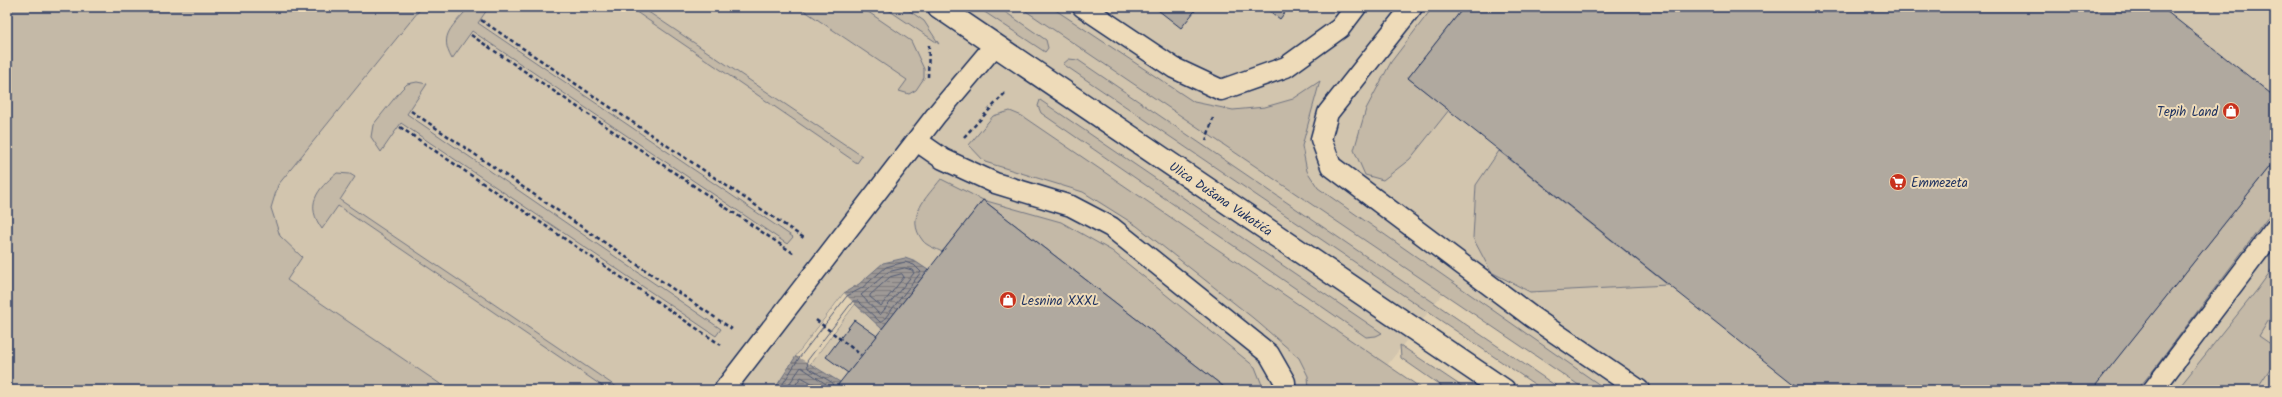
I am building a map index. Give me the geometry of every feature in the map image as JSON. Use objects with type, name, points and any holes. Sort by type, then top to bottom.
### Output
[{"type":"street","name":"Ulica Dušana Vukotića","points":[[939,7],[1504,390]]},
{"type":"lane","points":[[1083,7],[1174,68],[1221,90],[1286,67],[1340,28],[1356,7]]},
{"type":"lane","points":[[1412,7],[1328,113],[1321,139],[1330,166],[1532,317],[1639,390]]},
{"type":"lane","points":[[724,390],[755,348],[917,141],[995,45]]},
{"type":"lane","points":[[917,141],[943,159],[995,183],[1071,206],[1111,227],[1269,354],[1285,382],[1285,390]]},
{"type":"lane","points":[[2153,390],[2275,229]]},
{"type":"path","points":[[481,20],[808,241]]},
{"type":"path","points":[[471,35],[797,255]]},
{"type":"path","points":[[411,111],[736,332],[755,348]]},
{"type":"path","points":[[400,127],[725,347]]},
{"type":"path","points":[[821,324],[861,355]]},
{"type":"shaded area","points":[[7,7],[422,7],[278,185],[271,208],[280,236],[302,257],[287,280],[449,390],[7,390]]},
{"type":"shaded area","points":[[358,7],[2275,7],[2275,390],[1586,390],[1443,293],[1368,390],[406,390],[174,227]]},
{"type":"shaded area","points":[[469,7],[489,7],[478,23],[793,237],[787,244],[472,31],[452,59],[446,43],[447,37],[449,31]]},
{"type":"shaded area","points":[[629,7],[641,7],[862,156],[857,163]]},
{"type":"shaded area","points":[[799,7],[861,7],[911,41],[924,69],[924,78],[916,90],[909,94],[899,91],[907,80]]},
{"type":"shaded area","points":[[884,7],[904,7],[924,21],[939,44]]},
{"type":"shaded area","points":[[977,7],[998,7],[1046,40],[1048,48],[1045,52]]},
{"type":"shaded area","points":[[1020,7],[1051,7],[1194,102],[1233,110],[1265,107],[1293,99],[1320,81],[1302,146],[1307,171],[1318,188],[1607,390],[1586,390]]},
{"type":"shaded area","points":[[1433,7],[1464,7],[1408,78],[1449,110],[1410,159],[1383,180],[1365,175],[1354,150],[1366,109],[1391,62]]},
{"type":"shaded area","points":[[1069,59],[1078,60],[1562,390],[1543,390],[1063,64]]},
{"type":"shaded area","points":[[417,82],[427,84],[407,114],[721,329],[716,336],[401,123],[381,152],[371,137],[373,125],[407,84]]},
{"type":"shaded area","points":[[1040,100],[1382,333],[1376,336],[1366,337],[1041,113],[1038,106]]},
{"type":"shaded area","points":[[1010,111],[1022,116],[1424,390],[1309,390],[1308,376],[1299,358],[1253,318],[1137,226],[1083,192],[985,162],[969,145],[993,116]]},
{"type":"shaded area","points":[[1499,151],[1668,285],[1530,292],[1491,272],[1473,238],[1476,185]]},
{"type":"shaded area","points":[[2275,160],[2275,208],[2155,368],[2137,390],[2098,390],[2094,387]]},
{"type":"shaded area","points":[[337,173],[350,174],[355,177],[340,200],[621,390],[608,390],[338,206],[322,229],[314,213],[315,198],[323,186]]},
{"type":"shaded area","points":[[941,179],[983,200],[942,252],[929,246],[923,241],[916,224],[917,216],[924,200]]},
{"type":"shaded area","points":[[983,200],[1061,222],[1112,251],[1255,367],[1264,390],[1228,390]]},
{"type":"shaded area","points":[[2275,265],[2275,310],[2259,336],[2275,347],[2275,361],[2256,390],[2230,390],[2225,387],[2223,390],[2177,390],[2257,290]]},
{"type":"shaded area","points":[[1400,345],[1467,390],[1447,390],[1401,358]]},
{"type":"water","points":[[905,258],[916,262],[928,270],[882,329],[855,304],[810,364],[840,382],[834,390],[774,390],[796,356],[844,293],[859,284],[883,263]]},
{"type":"pier","points":[[844,293],[855,304],[810,364],[796,356]]},
{"type":"building","points":[[1154,7],[1198,7],[1181,28]]},
{"type":"building","points":[[1264,7],[1289,7],[1280,19]]},
{"type":"building","name":"Emmezeta","points":[[1464,7],[2161,7],[2275,97],[2275,160],[2092,390],[1801,390],[1408,78]]},
{"type":"building","name":"Lesnina XXXL","points":[[983,200],[1228,390],[834,390]]},
{"type":"building","points":[[854,320],[877,336],[848,373],[826,357]]},
{"type":"place","name":"Tepih Land","points":[[2231,111]]},
{"type":"place","name":"Emmezeta","points":[[1898,182]]},
{"type":"place","name":"Lesnina XXXL","points":[[1008,300]]}]
